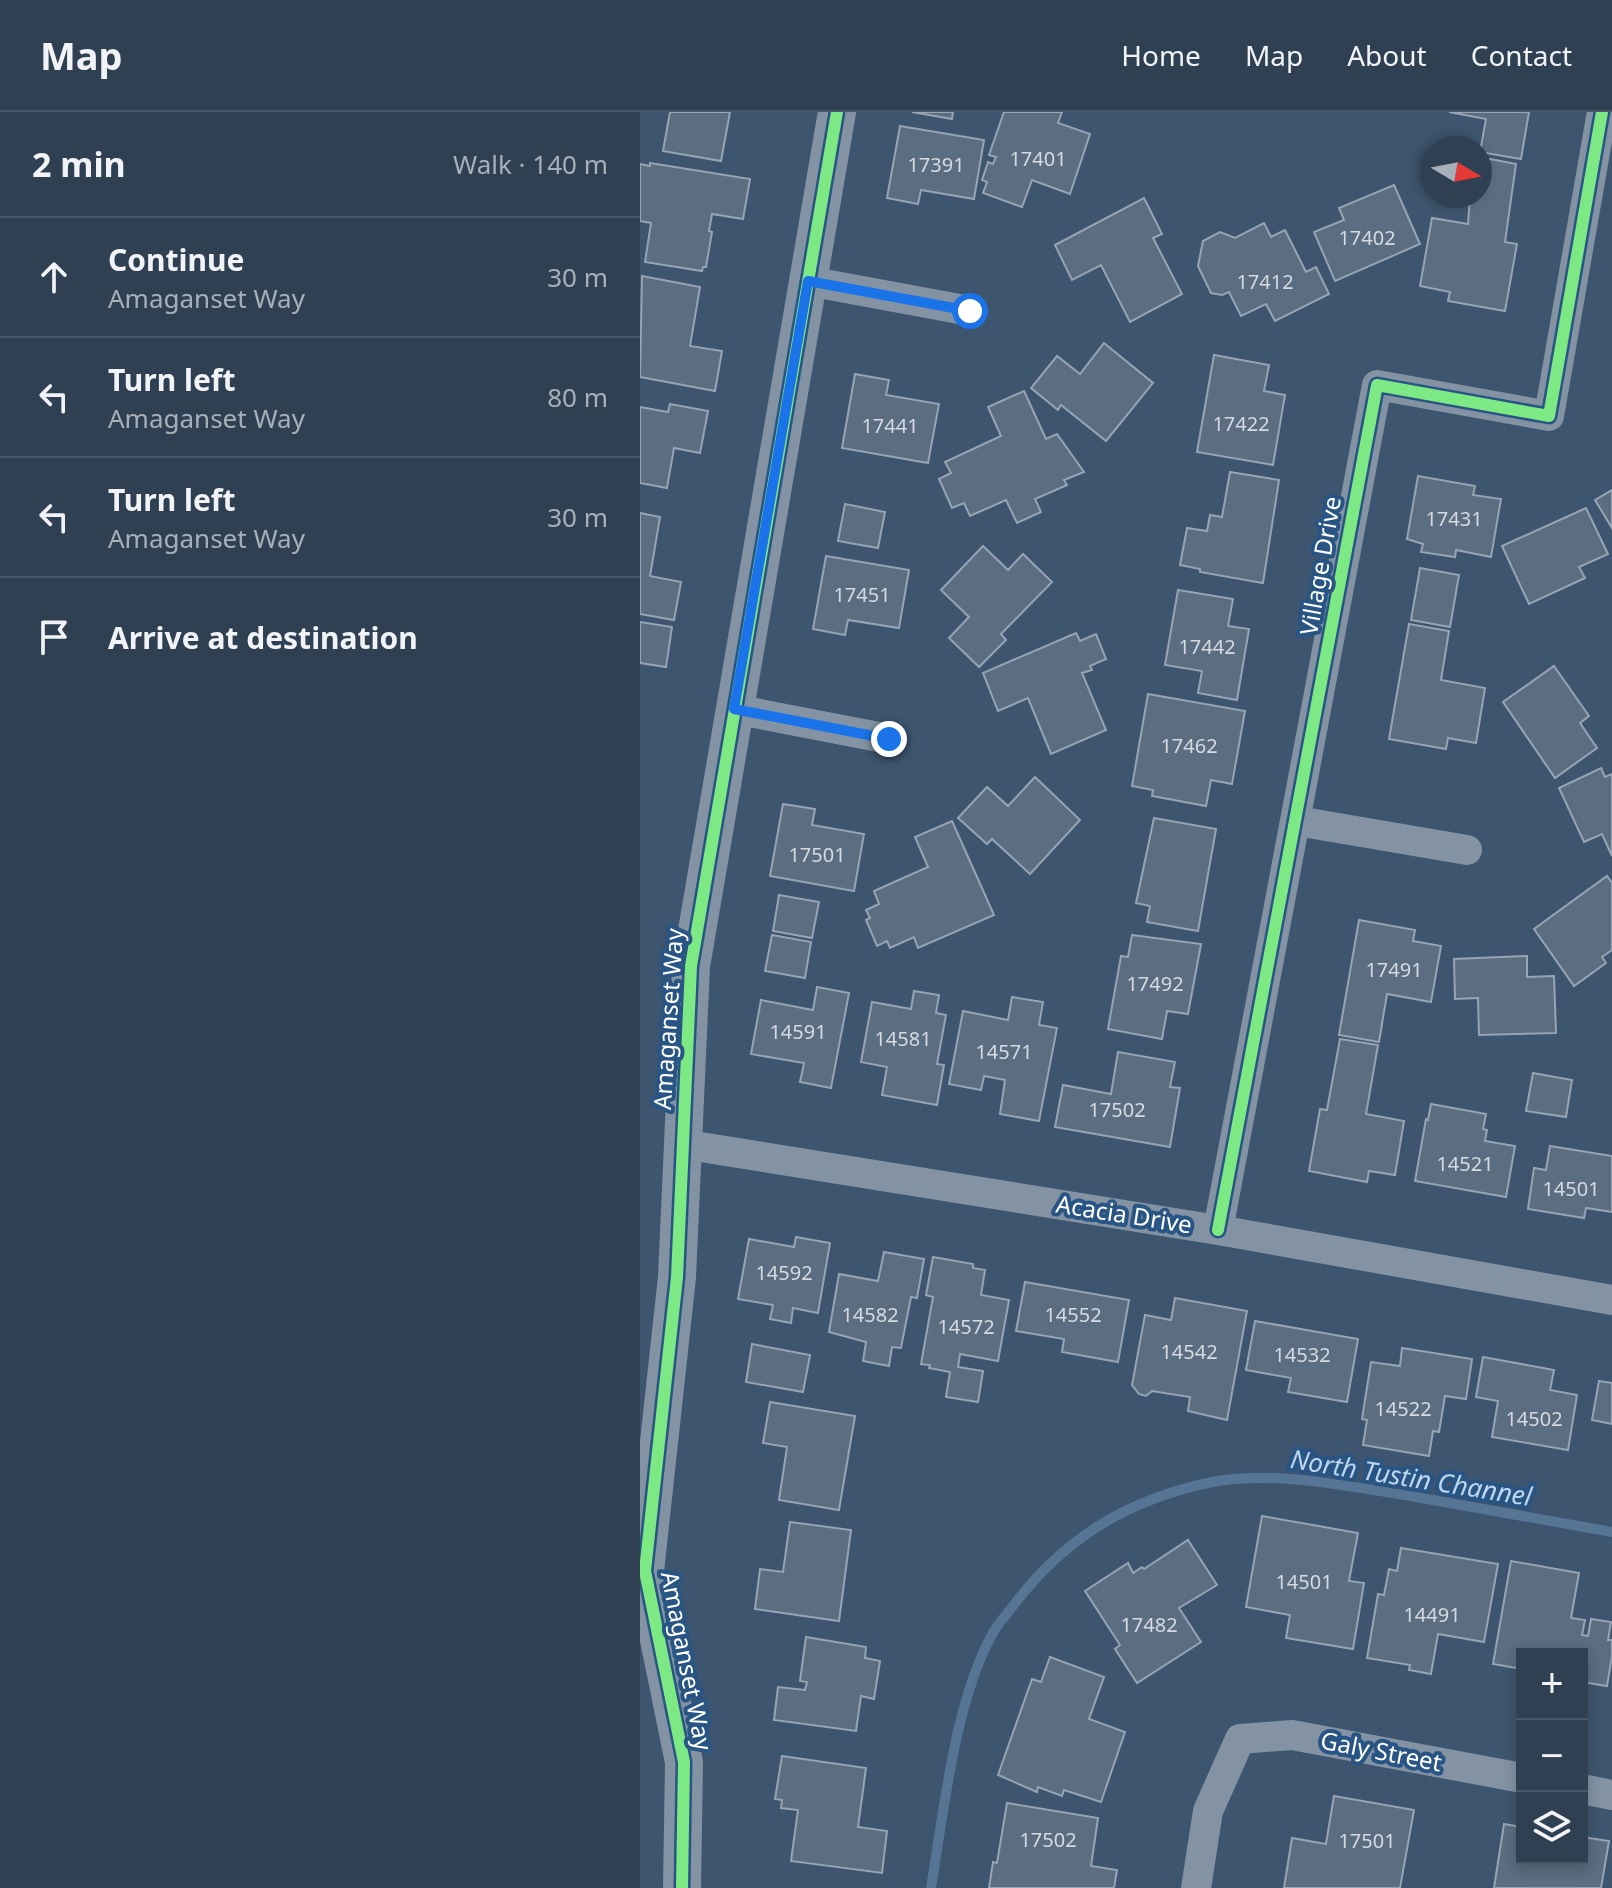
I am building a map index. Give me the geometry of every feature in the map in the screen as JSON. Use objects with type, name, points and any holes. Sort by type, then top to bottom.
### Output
[{"type":"street","name":"Amaganset Way","points":[[682,1888],[684,1762],[645,1571],[677,1277],[691,966],[837,112]]},
{"type":"street","name":"Village Drive","points":[[1218,1230],[1377,385],[1549,416],[1602,112]]},
{"type":"street","points":[[808,281],[970,311]]},
{"type":"street","points":[[734,709],[889,739]]},
{"type":"street","points":[[1297,821],[1467,850]]},
{"type":"street","name":"Acacia Drive","points":[[682,1144],[1218,1230],[1612,1300]]},
{"type":"street","name":"Galy Street","points":[[1196,1888],[1208,1811],[1240,1739],[1292,1735],[1516,1777]]},
{"type":"street","points":[[1588,1790],[1612,1795]]},
{"type":"building","points":[[670,112],[730,112],[721,161],[663,151]]},
{"type":"building","points":[[912,112],[953,112],[952,119]]},
{"type":"building","points":[[1004,112],[1062,112],[1058,123],[1090,134],[1070,194],[1032,180],[1022,207],[983,193],[987,182],[982,180],[988,162],[993,164],[996,157],[989,155]]},
{"type":"building","points":[[1449,112],[1529,112],[1521,159],[1492,154],[1492,136],[1483,136],[1486,119]]},
{"type":"building","points":[[900,126],[984,140],[974,199],[921,190],[918,204],[887,198]]},
{"type":"building","points":[[1492,159],[1516,164],[1505,242],[1517,244],[1505,311],[1448,301],[1450,292],[1420,286],[1432,218],[1468,224],[1469,208],[1492,208]]},
{"type":"building","points":[[650,163],[750,179],[743,219],[712,214],[706,267],[702,271],[645,262],[651,223],[640,221],[640,164],[650,166]]},
{"type":"building","points":[[1394,185],[1420,244],[1335,281],[1314,232],[1344,220],[1339,208]]},
{"type":"building","points":[[1144,198],[1162,234],[1153,238],[1182,294],[1130,322],[1101,265],[1072,280],[1055,245]]},
{"type":"building","points":[[1264,223],[1271,237],[1285,230],[1306,272],[1316,267],[1329,294],[1275,321],[1266,304],[1241,316],[1229,292],[1222,295],[1211,293],[1198,266],[1203,241],[1220,232],[1235,238]]},
{"type":"building","points":[[642,276],[700,287],[690,346],[722,351],[715,391],[640,377]]},
{"type":"building","points":[[1104,343],[1153,383],[1106,441],[1061,405],[1058,410],[1031,388],[1057,356],[1080,374]]},
{"type":"building","points":[[1214,355],[1269,365],[1264,391],[1285,395],[1273,465],[1197,452]]},
{"type":"building","points":[[855,374],[889,380],[886,395],[939,404],[928,463],[842,448]]},
{"type":"building","points":[[1024,391],[1046,439],[1057,434],[1084,472],[1064,480],[1067,485],[1035,499],[1041,512],[1017,523],[1006,500],[970,516],[964,503],[952,508],[939,479],[951,473],[945,462],[1001,436],[988,407]]},
{"type":"building","points":[[670,404],[708,411],[700,453],[674,448],[667,488],[640,483],[640,407],[668,412]]},
{"type":"building","points":[[1230,472],[1279,480],[1263,583],[1200,572],[1200,569],[1180,565],[1187,528],[1207,531],[1210,515],[1222,517]]},
{"type":"building","points":[[1418,476],[1475,486],[1473,495],[1501,499],[1491,557],[1456,550],[1455,557],[1421,552],[1423,544],[1407,539]]},
{"type":"building","points":[[1612,490],[1612,528],[1595,500]]},
{"type":"building","points":[[845,504],[885,512],[878,548],[838,541]]},
{"type":"building","points":[[1586,508],[1608,554],[1579,567],[1585,578],[1529,604],[1502,546]]},
{"type":"building","points":[[640,513],[660,517],[650,576],[681,582],[674,620],[640,614]]},
{"type":"building","points":[[983,546],[1008,570],[1023,554],[1052,582],[1001,634],[1006,640],[979,667],[949,638],[969,617],[941,590]]},
{"type":"building","points":[[826,556],[909,570],[899,628],[848,620],[845,635],[813,629]]},
{"type":"building","points":[[1420,568],[1459,575],[1450,627],[1411,620]]},
{"type":"building","points":[[1178,590],[1233,599],[1228,626],[1249,629],[1237,700],[1198,693],[1202,671],[1165,665]]},
{"type":"building","points":[[640,622],[672,627],[666,667],[640,663]]},
{"type":"building","points":[[1409,624],[1449,631],[1441,680],[1485,688],[1476,743],[1448,738],[1446,749],[1389,739]]},
{"type":"building","points":[[1076,633],[1080,641],[1096,634],[1106,659],[1090,666],[1092,670],[1082,673],[1106,730],[1051,754],[1028,698],[998,711],[983,673]]},
{"type":"building","points":[[1554,666],[1589,716],[1580,723],[1597,748],[1555,778],[1503,702]]},
{"type":"building","points":[[1148,694],[1245,711],[1232,784],[1211,780],[1206,806],[1152,796],[1153,790],[1132,786]]},
{"type":"building","points":[[1601,768],[1605,777],[1612,774],[1612,856],[1602,834],[1584,842],[1559,788]]},
{"type":"building","points":[[1035,777],[1080,820],[1030,874],[992,839],[987,844],[958,818],[987,787],[1008,806]]},
{"type":"building","points":[[783,804],[815,809],[812,825],[864,834],[854,891],[770,876]]},
{"type":"building","points":[[1154,818],[1216,829],[1198,931],[1147,922],[1150,906],[1136,903]]},
{"type":"building","points":[[952,821],[994,915],[918,948],[914,937],[890,948],[887,941],[877,946],[866,920],[870,918],[866,910],[879,904],[874,891],[928,867],[915,837]]},
{"type":"building","points":[[1607,876],[1612,883],[1612,950],[1602,957],[1606,963],[1574,986],[1534,929]]},
{"type":"building","points":[[779,895],[819,902],[812,938],[773,931]]},
{"type":"building","points":[[1359,920],[1415,930],[1413,941],[1441,946],[1431,1002],[1387,994],[1379,1042],[1339,1035]]},
{"type":"building","points":[[772,935],[811,942],[805,978],[765,971]]},
{"type":"building","points":[[1132,935],[1201,944],[1188,1014],[1167,1011],[1162,1039],[1108,1029],[1121,956],[1128,957]]},
{"type":"building","points":[[1527,956],[1527,977],[1554,976],[1556,1033],[1479,1035],[1478,998],[1455,999],[1454,959]]},
{"type":"building","points":[[817,987],[849,993],[831,1088],[800,1082],[804,1063],[751,1054],[761,1000],[813,1010]]},
{"type":"building","points":[[914,991],[939,995],[936,1013],[946,1015],[937,1064],[944,1065],[937,1105],[882,1095],[887,1067],[861,1062],[872,1002],[911,1009]]},
{"type":"building","points":[[1012,997],[1043,1002],[1039,1025],[1057,1028],[1039,1121],[1000,1114],[1005,1080],[984,1076],[981,1090],[949,1084],[963,1011],[1008,1020]]},
{"type":"building","points":[[1340,1039],[1378,1045],[1366,1114],[1404,1121],[1395,1175],[1369,1171],[1367,1182],[1309,1171],[1320,1109],[1327,1110]]},
{"type":"building","points":[[1118,1052],[1175,1062],[1170,1087],[1180,1088],[1170,1147],[1055,1127],[1063,1085],[1111,1094]]},
{"type":"building","points":[[1533,1073],[1572,1080],[1566,1117],[1526,1111]]},
{"type":"building","points":[[1431,1104],[1486,1114],[1483,1129],[1487,1130],[1485,1141],[1515,1146],[1506,1197],[1415,1181]]},
{"type":"building","points":[[1550,1146],[1612,1156],[1612,1212],[1586,1208],[1584,1218],[1528,1209],[1534,1168],[1546,1170]]},
{"type":"building","points":[[796,1237],[830,1243],[818,1313],[793,1308],[791,1323],[770,1319],[773,1305],[738,1299],[749,1239],[794,1247]]},
{"type":"building","points":[[884,1252],[924,1259],[917,1298],[911,1297],[901,1348],[892,1347],[889,1366],[863,1361],[866,1342],[829,1332],[839,1274],[878,1281]]},
{"type":"building","points":[[933,1257],[973,1264],[973,1268],[985,1270],[981,1295],[1009,1300],[998,1361],[960,1354],[958,1367],[983,1371],[978,1402],[946,1397],[950,1372],[921,1364],[933,1297],[926,1295]]},
{"type":"building","points":[[1025,1282],[1129,1300],[1118,1362],[1062,1352],[1064,1339],[1016,1331]]},
{"type":"building","points":[[1175,1298],[1247,1311],[1227,1420],[1188,1411],[1190,1397],[1152,1391],[1146,1396],[1139,1394],[1132,1385],[1145,1315],[1171,1320]]},
{"type":"building","points":[[1255,1321],[1358,1339],[1347,1402],[1288,1392],[1291,1378],[1246,1370]]},
{"type":"building","points":[[752,1344],[810,1355],[803,1392],[746,1382]]},
{"type":"building","points":[[1402,1348],[1472,1359],[1466,1399],[1445,1396],[1439,1432],[1433,1431],[1429,1456],[1363,1445],[1367,1420],[1362,1419],[1371,1362],[1400,1366]]},
{"type":"building","points":[[1483,1357],[1554,1370],[1550,1390],[1577,1395],[1568,1450],[1492,1437],[1498,1401],[1476,1397]]},
{"type":"building","points":[[1599,1381],[1612,1383],[1612,1424],[1592,1420]]},
{"type":"building","points":[[770,1402],[855,1416],[839,1510],[779,1500],[787,1447],[763,1443]]},
{"type":"building","points":[[1262,1516],[1358,1533],[1349,1581],[1364,1583],[1353,1649],[1286,1638],[1290,1615],[1246,1607]]},
{"type":"building","points":[[790,1522],[851,1530],[839,1621],[755,1609],[760,1569],[783,1572]]},
{"type":"building","points":[[1188,1540],[1217,1585],[1179,1608],[1201,1642],[1137,1683],[1115,1649],[1120,1645],[1085,1591],[1128,1563],[1133,1573],[1142,1567],[1144,1569]]},
{"type":"building","points":[[1401,1548],[1498,1564],[1484,1642],[1438,1634],[1431,1674],[1409,1670],[1410,1665],[1367,1658],[1378,1594],[1384,1595],[1389,1569],[1397,1571]]},
{"type":"building","points":[[1511,1561],[1579,1573],[1571,1618],[1585,1620],[1582,1635],[1588,1636],[1591,1619],[1611,1622],[1608,1640],[1612,1640],[1612,1656],[1607,1686],[1588,1683],[1588,1648],[1516,1648],[1516,1668],[1493,1664]]},
{"type":"building","points":[[806,1637],[866,1647],[865,1658],[880,1661],[874,1699],[861,1696],[856,1731],[774,1720],[778,1687],[805,1690],[807,1682],[800,1681]]},
{"type":"building","points":[[1050,1657],[1104,1677],[1089,1719],[1125,1732],[1101,1802],[1064,1790],[1062,1796],[1038,1787],[1037,1792],[998,1775],[1032,1679],[1041,1682]]},
{"type":"building","points":[[782,1756],[866,1768],[858,1827],[887,1831],[882,1873],[791,1861],[798,1810],[781,1808],[782,1800],[775,1799]]},
{"type":"building","points":[[1334,1796],[1414,1810],[1400,1888],[1284,1888],[1292,1838],[1326,1844]]},
{"type":"building","points":[[1007,1803],[1098,1818],[1091,1866],[1117,1870],[1114,1888],[989,1888],[993,1862],[997,1863]]},
{"type":"building","points":[[1504,1824],[1516,1826],[1516,1864],[1588,1864],[1588,1838],[1609,1841],[1601,1888],[1494,1888]]},
{"type":"waterway","name":"North Tustin Channel","points":[[931,1888],[960,1722],[981,1658],[994,1631],[1057,1558],[1102,1524],[1127,1510],[1182,1489],[1212,1482],[1288,1479],[1366,1489],[1612,1532]]},
{"type":"cycle path","points":[[682,1888],[684,1762],[645,1571],[677,1277],[691,966],[837,112]]},
{"type":"cycle path","points":[[1218,1230],[1377,385],[1549,416],[1602,112]]},
{"type":"route","points":[[889,739],[734,709],[808,281],[970,311]]}]
